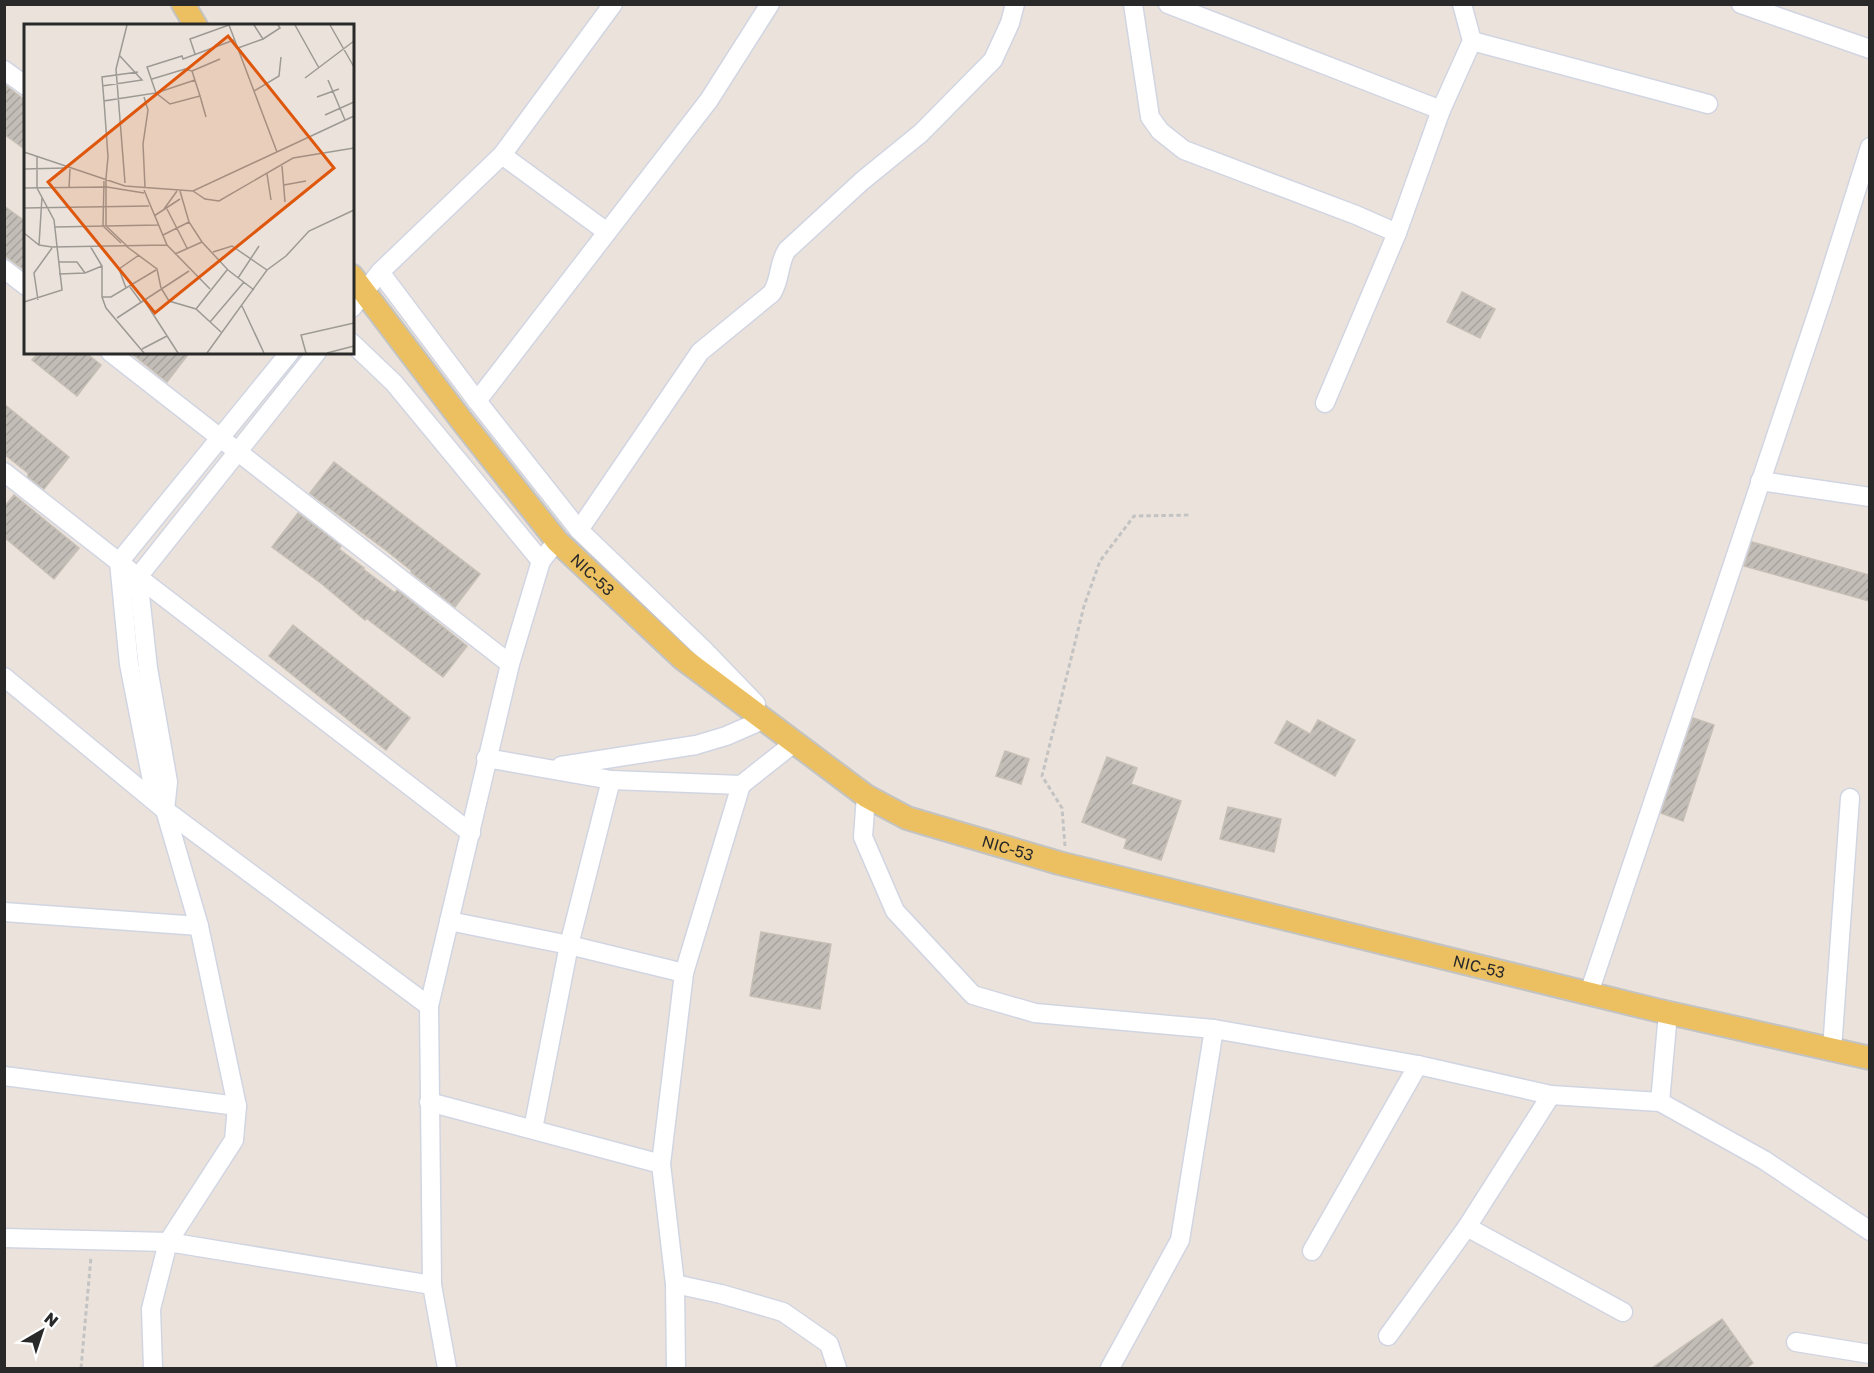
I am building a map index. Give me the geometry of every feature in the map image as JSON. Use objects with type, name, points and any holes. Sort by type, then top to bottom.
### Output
[{"type":"main road","points":[[183,4],[195,24]]},
{"type":"main road","name":"NIC-53","points":[[355,286],[557,540],[682,658],[866,796],[907,818],[1059,863],[1668,1013],[1869,1058]]},
{"type":"street","points":[[355,286],[380,272],[502,155],[613,4]]},
{"type":"street","points":[[477,402],[709,100],[770,4]]},
{"type":"street","points":[[579,530],[700,352],[772,293],[777,285],[782,258],[788,250],[862,181],[921,133],[993,60],[1006,32],[1015,4]]},
{"type":"street","points":[[1133,4],[1150,117],[1160,131],[1184,150],[1356,215],[1397,233]]},
{"type":"street","points":[[1168,4],[1441,110]]},
{"type":"street","points":[[1325,403],[1397,233],[1441,110],[1472,41],[1462,4]]},
{"type":"street","points":[[1741,4],[1869,49]]},
{"type":"street","points":[[1472,41],[1708,104]]},
{"type":"street","points":[[4,70],[24,85]]},
{"type":"street","points":[[1589,993],[1823,296],[1869,147]]},
{"type":"street","points":[[502,155],[607,232]]},
{"type":"street","points":[[4,269],[24,284]]},
{"type":"street","points":[[380,272],[477,402],[579,530],[705,651],[794,743],[741,785],[684,973],[662,1164],[675,1284],[676,1368]]},
{"type":"street","points":[[354,345],[394,383],[541,561]]},
{"type":"street","points":[[112,354],[219,440],[510,664]]},
{"type":"street","points":[[153,1368],[151,1309],[168,1242],[234,1140],[237,1106],[199,926],[165,810],[152,781],[129,664],[119,562],[288,354]]},
{"type":"street","points":[[165,810],[168,782],[148,668],[138,577],[315,354]]},
{"type":"street","points":[[4,472],[471,832]]},
{"type":"street","points":[[1760,481],[1869,497]]},
{"type":"street","points":[[447,1368],[432,1286],[429,1006],[510,664],[541,561],[557,540]]},
{"type":"street","points":[[129,664],[148,668]]},
{"type":"street","points":[[4,677],[165,810],[429,1006]]},
{"type":"street","points":[[548,769],[696,745],[726,736],[763,720]]},
{"type":"street","points":[[486,758],[611,780],[741,785]]},
{"type":"street","points":[[533,1129],[569,945],[611,780]]},
{"type":"street","points":[[866,796],[862,837],[896,910],[973,995],[1035,1013],[1214,1029],[1418,1065],[1551,1095],[1660,1102],[1764,1160],[1869,1231]]},
{"type":"street","points":[[1832,1049],[1850,798]]},
{"type":"street","points":[[4,912],[199,926]]},
{"type":"street","points":[[449,921],[569,945],[684,973]]},
{"type":"street","points":[[1660,1102],[1668,1013]]},
{"type":"street","points":[[1110,1368],[1180,1239],[1214,1029]]},
{"type":"street","points":[[1312,1251],[1418,1065]]},
{"type":"street","points":[[4,1076],[237,1106]]},
{"type":"street","points":[[1388,1336],[1467,1227],[1551,1095]]},
{"type":"street","points":[[429,1102],[662,1164]]},
{"type":"street","points":[[1467,1227],[1623,1312]]},
{"type":"street","points":[[4,1238],[168,1242],[432,1286]]},
{"type":"street","points":[[675,1284],[721,1294],[783,1312],[829,1344],[837,1368]]},
{"type":"street","points":[[1796,1342],[1869,1354]]},
{"type":"path","points":[[1059,863],[1066,844],[1062,808],[1042,776],[1084,606],[1100,561],[1134,516],[1191,515]]},
{"type":"path","points":[[81,1368],[92,1240]]},
{"type":"building","points":[[4,84],[24,99],[24,149],[4,134]]},
{"type":"building","points":[[4,206],[24,221],[24,270],[4,255]]},
{"type":"building","points":[[1462,292],[1495,309],[1480,338],[1447,322]]},
{"type":"building","points":[[37,354],[87,354],[101,365],[77,396],[32,360]]},
{"type":"building","points":[[132,354],[188,354],[167,382]]},
{"type":"building","points":[[4,404],[69,457],[44,489],[4,454]]},
{"type":"building","points":[[334,462],[480,574],[455,607],[387,551],[310,493]]},
{"type":"building","points":[[14,495],[79,548],[54,579],[4,537],[4,507]]},
{"type":"building","points":[[298,513],[341,546],[339,549],[363,569],[395,593],[397,590],[467,646],[443,677],[366,618],[365,620],[272,547]]},
{"type":"building","points":[[1752,542],[1869,575],[1869,601],[1744,566]]},
{"type":"building","points":[[293,625],[410,718],[386,750],[269,656]]},
{"type":"building","points":[[1693,718],[1714,725],[1683,821],[1661,813]]},
{"type":"building","points":[[1318,720],[1355,740],[1335,776],[1275,743],[1287,721],[1310,734]]},
{"type":"building","points":[[1005,751],[1029,759],[1021,784],[996,776]]},
{"type":"building","points":[[1107,757],[1137,768],[1131,784],[1181,801],[1161,860],[1124,848],[1127,839],[1082,822]]},
{"type":"building","points":[[1228,807],[1281,819],[1274,852],[1220,839]]},
{"type":"building","points":[[761,932],[831,944],[820,1009],[750,996]]},
{"type":"building","points":[[1722,1319],[1753,1363],[1746,1368],[1652,1368]]}]
